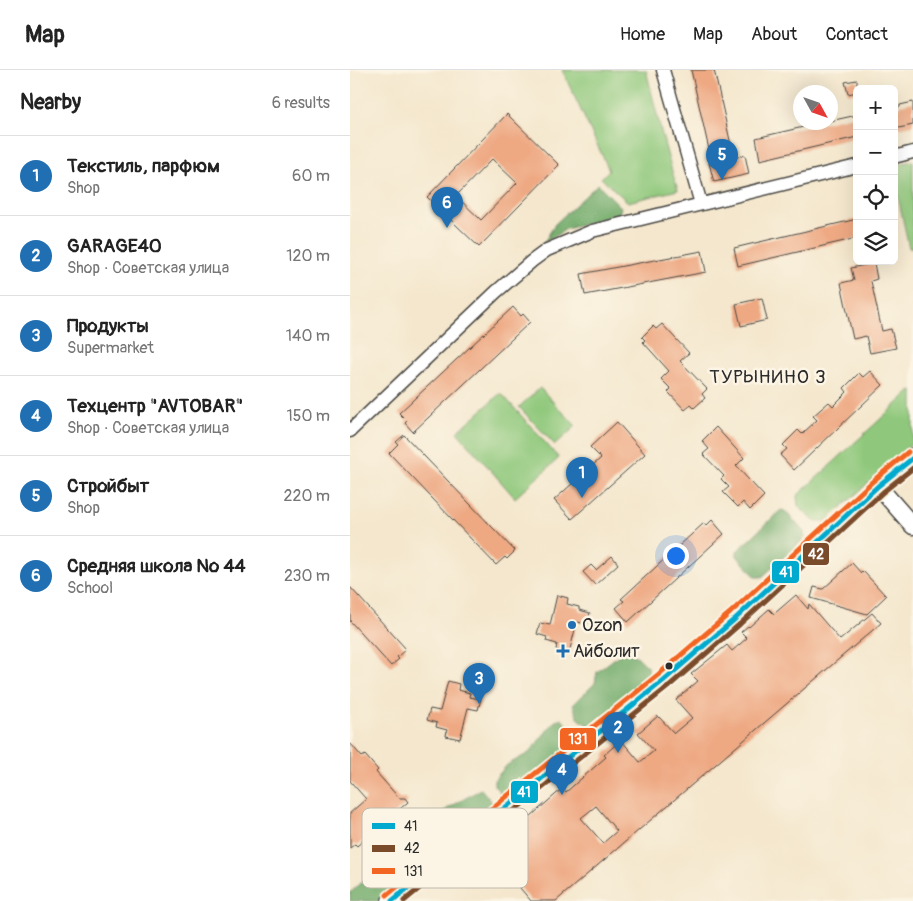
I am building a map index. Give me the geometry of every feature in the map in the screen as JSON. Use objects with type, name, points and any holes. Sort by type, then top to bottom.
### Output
[{"type":"main road","points":[[505,808],[664,680],[735,619],[878,486],[913,458]]},
{"type":"main road","points":[[392,901],[408,888]]},
{"type":"street","points":[[663,70],[701,204]]},
{"type":"street","points":[[898,156],[913,152]]},
{"type":"street","points":[[350,431],[496,292],[547,250],[592,231],[853,167]]},
{"type":"street","points":[[878,486],[913,526]]},
{"type":"green space","points":[[562,70],[646,70],[678,190],[628,202],[601,178],[609,170]]},
{"type":"green space","points":[[913,161],[913,247],[909,248],[898,197],[898,164]]},
{"type":"green space","points":[[598,184],[621,207],[619,215],[566,229],[543,244],[555,224]]},
{"type":"green space","points":[[540,388],[576,426],[555,445],[519,407]]},
{"type":"green space","points":[[913,389],[913,443],[826,521],[814,521],[798,506],[797,496]]},
{"type":"green space","points":[[501,393],[559,458],[515,498],[457,432]]},
{"type":"green space","points":[[781,510],[785,511],[804,532],[805,538],[762,577],[756,577],[737,556],[737,551]]},
{"type":"green space","points":[[624,651],[638,657],[648,667],[650,680],[589,727],[578,718],[573,705],[595,683],[597,672]]},
{"type":"green space","points":[[561,718],[575,735],[576,742],[505,798],[494,785],[494,780],[507,765],[529,753],[554,722]]},
{"type":"green space","points":[[481,789],[492,802],[488,808],[449,808]]},
{"type":"green space","points":[[362,881],[362,888],[396,888],[380,901],[350,901],[350,893]]},
{"type":"building","points":[[691,70],[714,70],[734,158],[745,155],[749,174],[714,182],[709,163],[712,163]]},
{"type":"building","points":[[857,80],[857,85],[853,85],[853,93],[848,94],[845,82]]},
{"type":"building","points":[[913,102],[913,125],[898,128],[898,108],[900,105]]},
{"type":"building","points":[[507,114],[559,165],[479,247],[427,197]],"holes":[[[492,159],[517,183],[481,220],[456,196]]]},
{"type":"building","points":[[853,116],[853,138],[760,160],[756,138],[793,129],[838,130],[838,119]]},
{"type":"building","points":[[853,220],[853,239],[738,266],[734,248]]},
{"type":"building","points":[[702,251],[706,272],[585,295],[581,274]]},
{"type":"building","points":[[874,265],[877,279],[871,281],[882,331],[891,329],[896,348],[870,353],[866,336],[853,339],[841,283],[854,280],[851,268]]},
{"type":"building","points":[[762,298],[767,320],[741,326],[736,304]]},
{"type":"building","points":[[513,307],[530,322],[413,432],[405,423],[407,421],[399,413]]},
{"type":"building","points":[[662,324],[689,353],[680,361],[707,389],[702,394],[705,398],[694,408],[691,405],[685,410],[668,392],[671,389],[661,379],[669,371],[643,342],[645,340],[642,337],[653,326],[656,329]]},
{"type":"building","points":[[870,371],[883,385],[794,470],[780,455],[787,449],[783,445],[798,430],[802,434],[817,420],[813,416],[829,402],[833,406],[847,392],[844,388],[859,373],[863,377]]},
{"type":"building","points":[[617,422],[645,454],[572,519],[554,500],[601,458],[590,447]]},
{"type":"building","points":[[716,427],[744,458],[736,466],[764,496],[750,510],[743,502],[738,507],[723,492],[729,487],[721,479],[724,476],[703,454],[709,449],[702,441]]},
{"type":"building","points":[[404,435],[515,551],[507,559],[505,557],[496,565],[389,453],[398,444],[396,442]]},
{"type":"building","points":[[712,520],[724,534],[628,622],[616,608],[624,601],[621,599],[704,523],[706,526]]},
{"type":"building","points":[[612,556],[618,564],[595,585],[583,572],[591,565],[596,570]]},
{"type":"building","points":[[852,563],[861,573],[863,571],[886,596],[867,614],[811,598],[814,587],[823,589]]},
{"type":"building","points":[[350,587],[406,649],[391,666],[350,621]]},
{"type":"building","points":[[557,595],[568,598],[567,604],[579,607],[579,610],[590,613],[587,624],[577,622],[569,653],[556,650],[557,644],[546,641],[547,637],[537,634],[540,623],[550,625]]},
{"type":"building","points":[[796,595],[808,609],[809,604],[840,640],[872,613],[881,623],[556,901],[531,901],[520,888],[528,888],[528,819],[563,788],[566,792],[606,757],[604,755],[621,740],[640,762],[654,751],[638,733],[658,716],[674,733],[692,718],[676,700],[698,681],[691,674],[727,645],[732,651],[747,638],[741,632],[769,609],[774,614]],"holes":[[[596,806],[617,831],[603,843],[581,818]]]},
{"type":"building","points":[[448,681],[459,684],[458,690],[470,693],[469,697],[481,699],[478,710],[468,708],[460,739],[446,736],[447,730],[436,727],[437,723],[427,720],[430,709],[440,711]]},
{"type":"building","points":[[350,743],[362,757],[365,755],[378,770],[376,772],[399,798],[405,798],[408,802],[401,808],[362,808],[362,842],[357,846],[355,844],[350,848],[350,813],[366,799],[350,781]]},
{"type":"transit line","name":"131","points":[[493,808],[659,674],[730,613],[873,481],[908,452]]},
{"type":"transit line","name":"41","points":[[505,808],[664,680],[735,619],[878,486],[913,458]]},
{"type":"transit line","name":"42","points":[[517,808],[669,686],[740,624],[883,492],[913,468]]},
{"type":"transit line","name":"131","points":[[387,895],[395,888]]},
{"type":"transit line","name":"41","points":[[392,901],[408,888]]},
{"type":"transit line","name":"42","points":[[404,901],[420,888]]},
{"type":"place","name":"Стройбыт","points":[[722,180]]},
{"type":"place","name":"Средняя школа № 44","points":[[447,228]]},
{"type":"place","name":"Текстиль, парфюм","points":[[582,498]]},
{"type":"place","name":"Ozon","points":[[572,625]]},
{"type":"place","name":"Айболит","points":[[563,651]]},
{"type":"place","name":"Продукты","points":[[479,704]]},
{"type":"place","name":"GARAGE40","points":[[618,753]]},
{"type":"place","name":"Техцентр \"AVTOBAR\"","points":[[562,795]]},
{"type":"district","name":"ТУРЫНИНО 3","points":[[768,377]]}]
